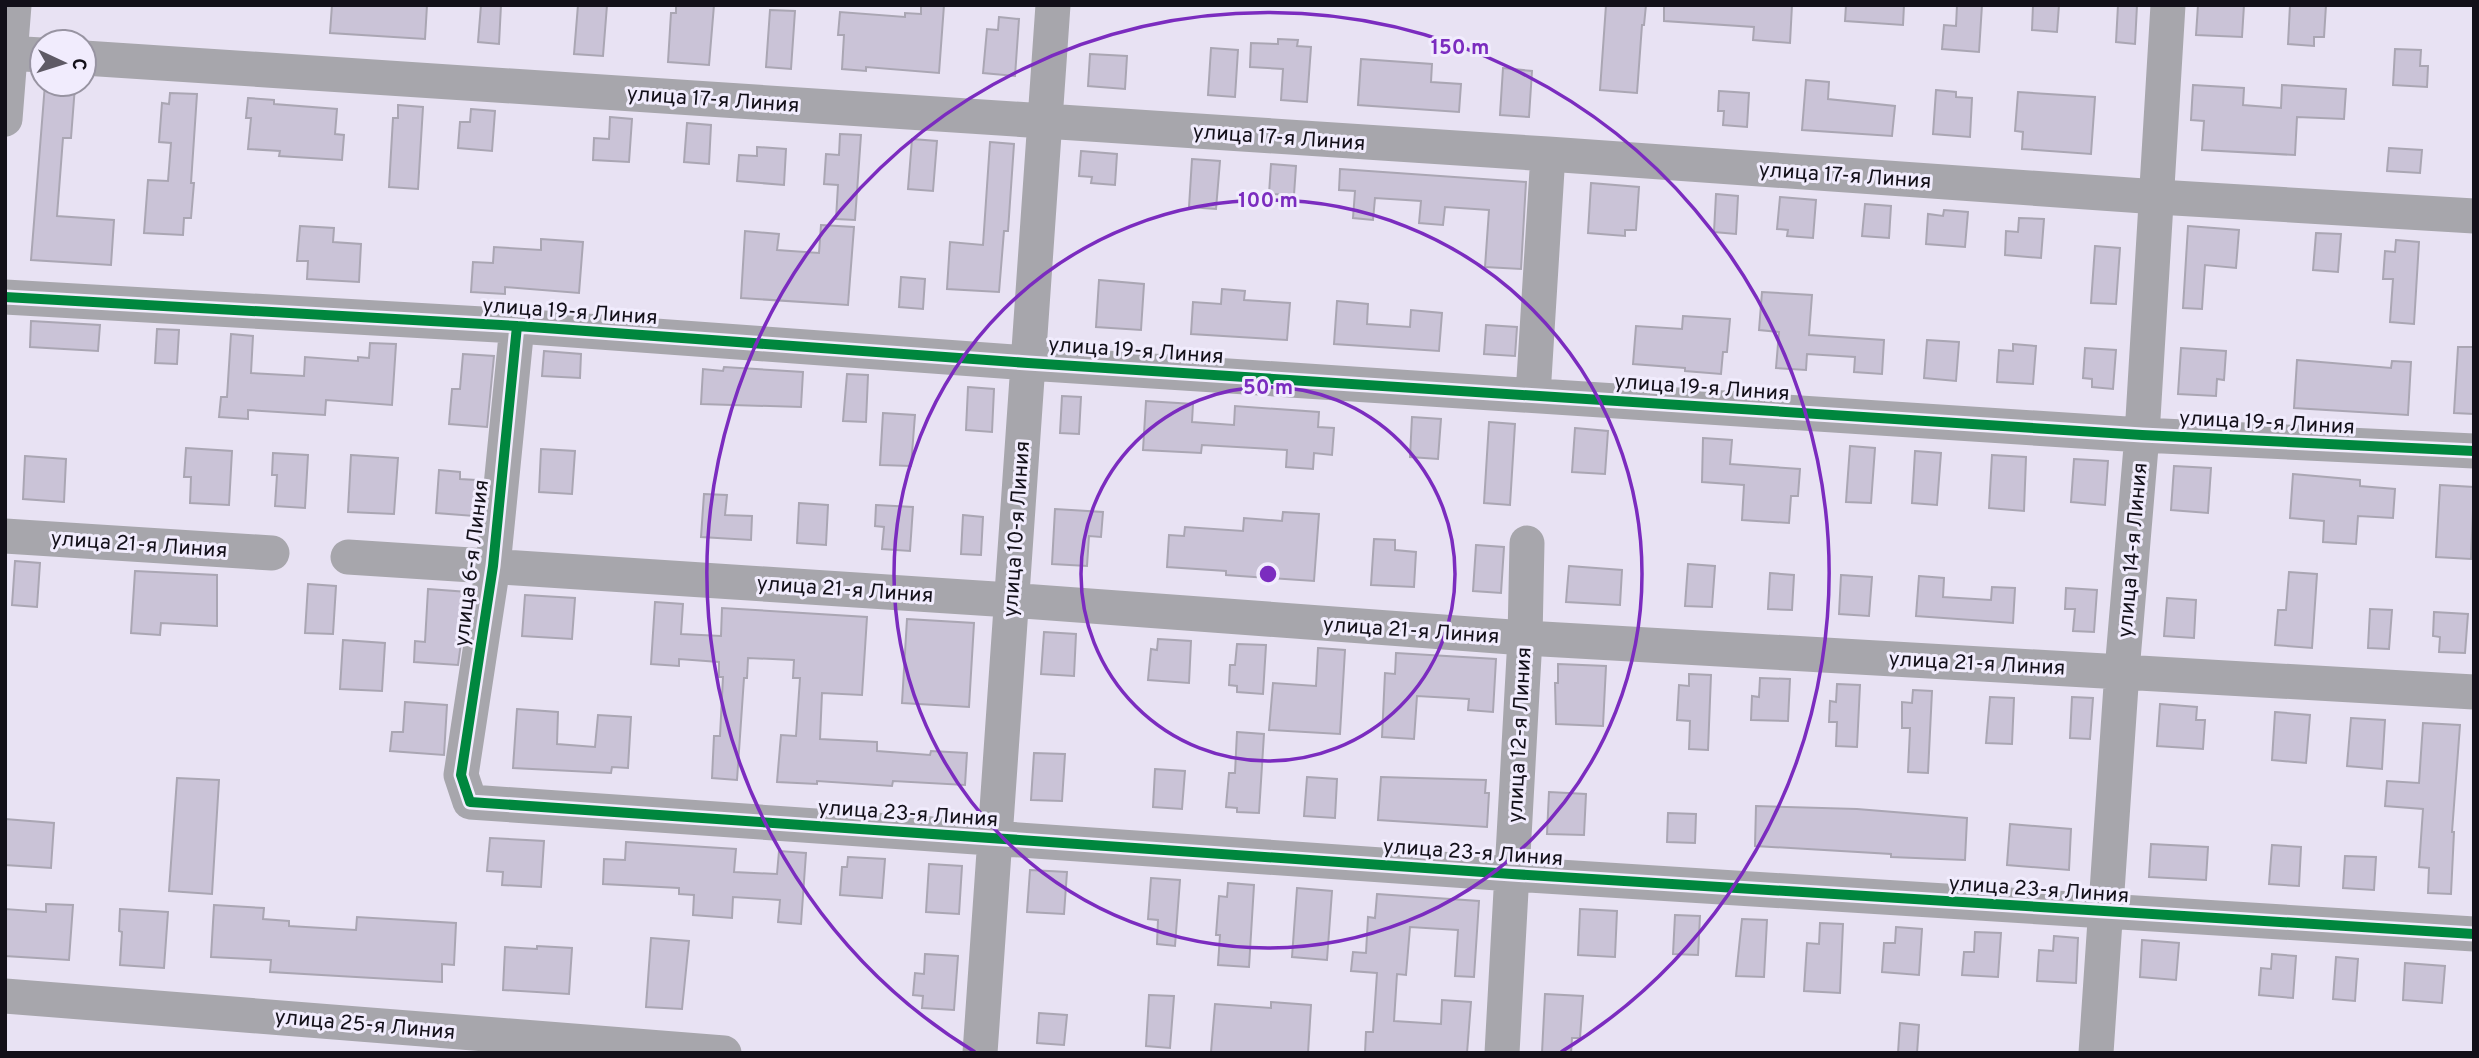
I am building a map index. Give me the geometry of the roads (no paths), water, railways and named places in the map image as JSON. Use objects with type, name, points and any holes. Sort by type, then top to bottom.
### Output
[{"type":"street","points":[[5,119],[19,54],[14,5]]},
{"type":"street","name":"улица 10-я Линия","points":[[980,1053],[1053,5]]},
{"type":"street","name":"улица 14-я Линия","points":[[2096,1053],[2158,197],[2168,5]]},
{"type":"street","name":"улица 17-я Линия","points":[[98,59],[2474,216]]},
{"type":"street","points":[[1533,395],[1548,154]]},
{"type":"street","name":"улица 19-я Линия","points":[[5,297],[517,326],[1028,363],[2141,435],[2474,451]]},
{"type":"street","name":"улица 6-я Линия","points":[[470,802],[461,775],[493,566],[517,326]]},
{"type":"street","name":"улица 21-я Линия","points":[[5,536],[272,552]]},
{"type":"street","name":"улица 12-я Линия","points":[[1502,1053],[1525,638],[1527,543]]},
{"type":"street","name":"улица 21-я Линия","points":[[348,557],[1010,600],[1525,638],[2474,692]]},
{"type":"street","name":"улица 23-я Линия","points":[[470,802],[1512,874],[2474,934]]},
{"type":"street","name":"улица 25-я Линия","points":[[5,996],[724,1053]]}]
